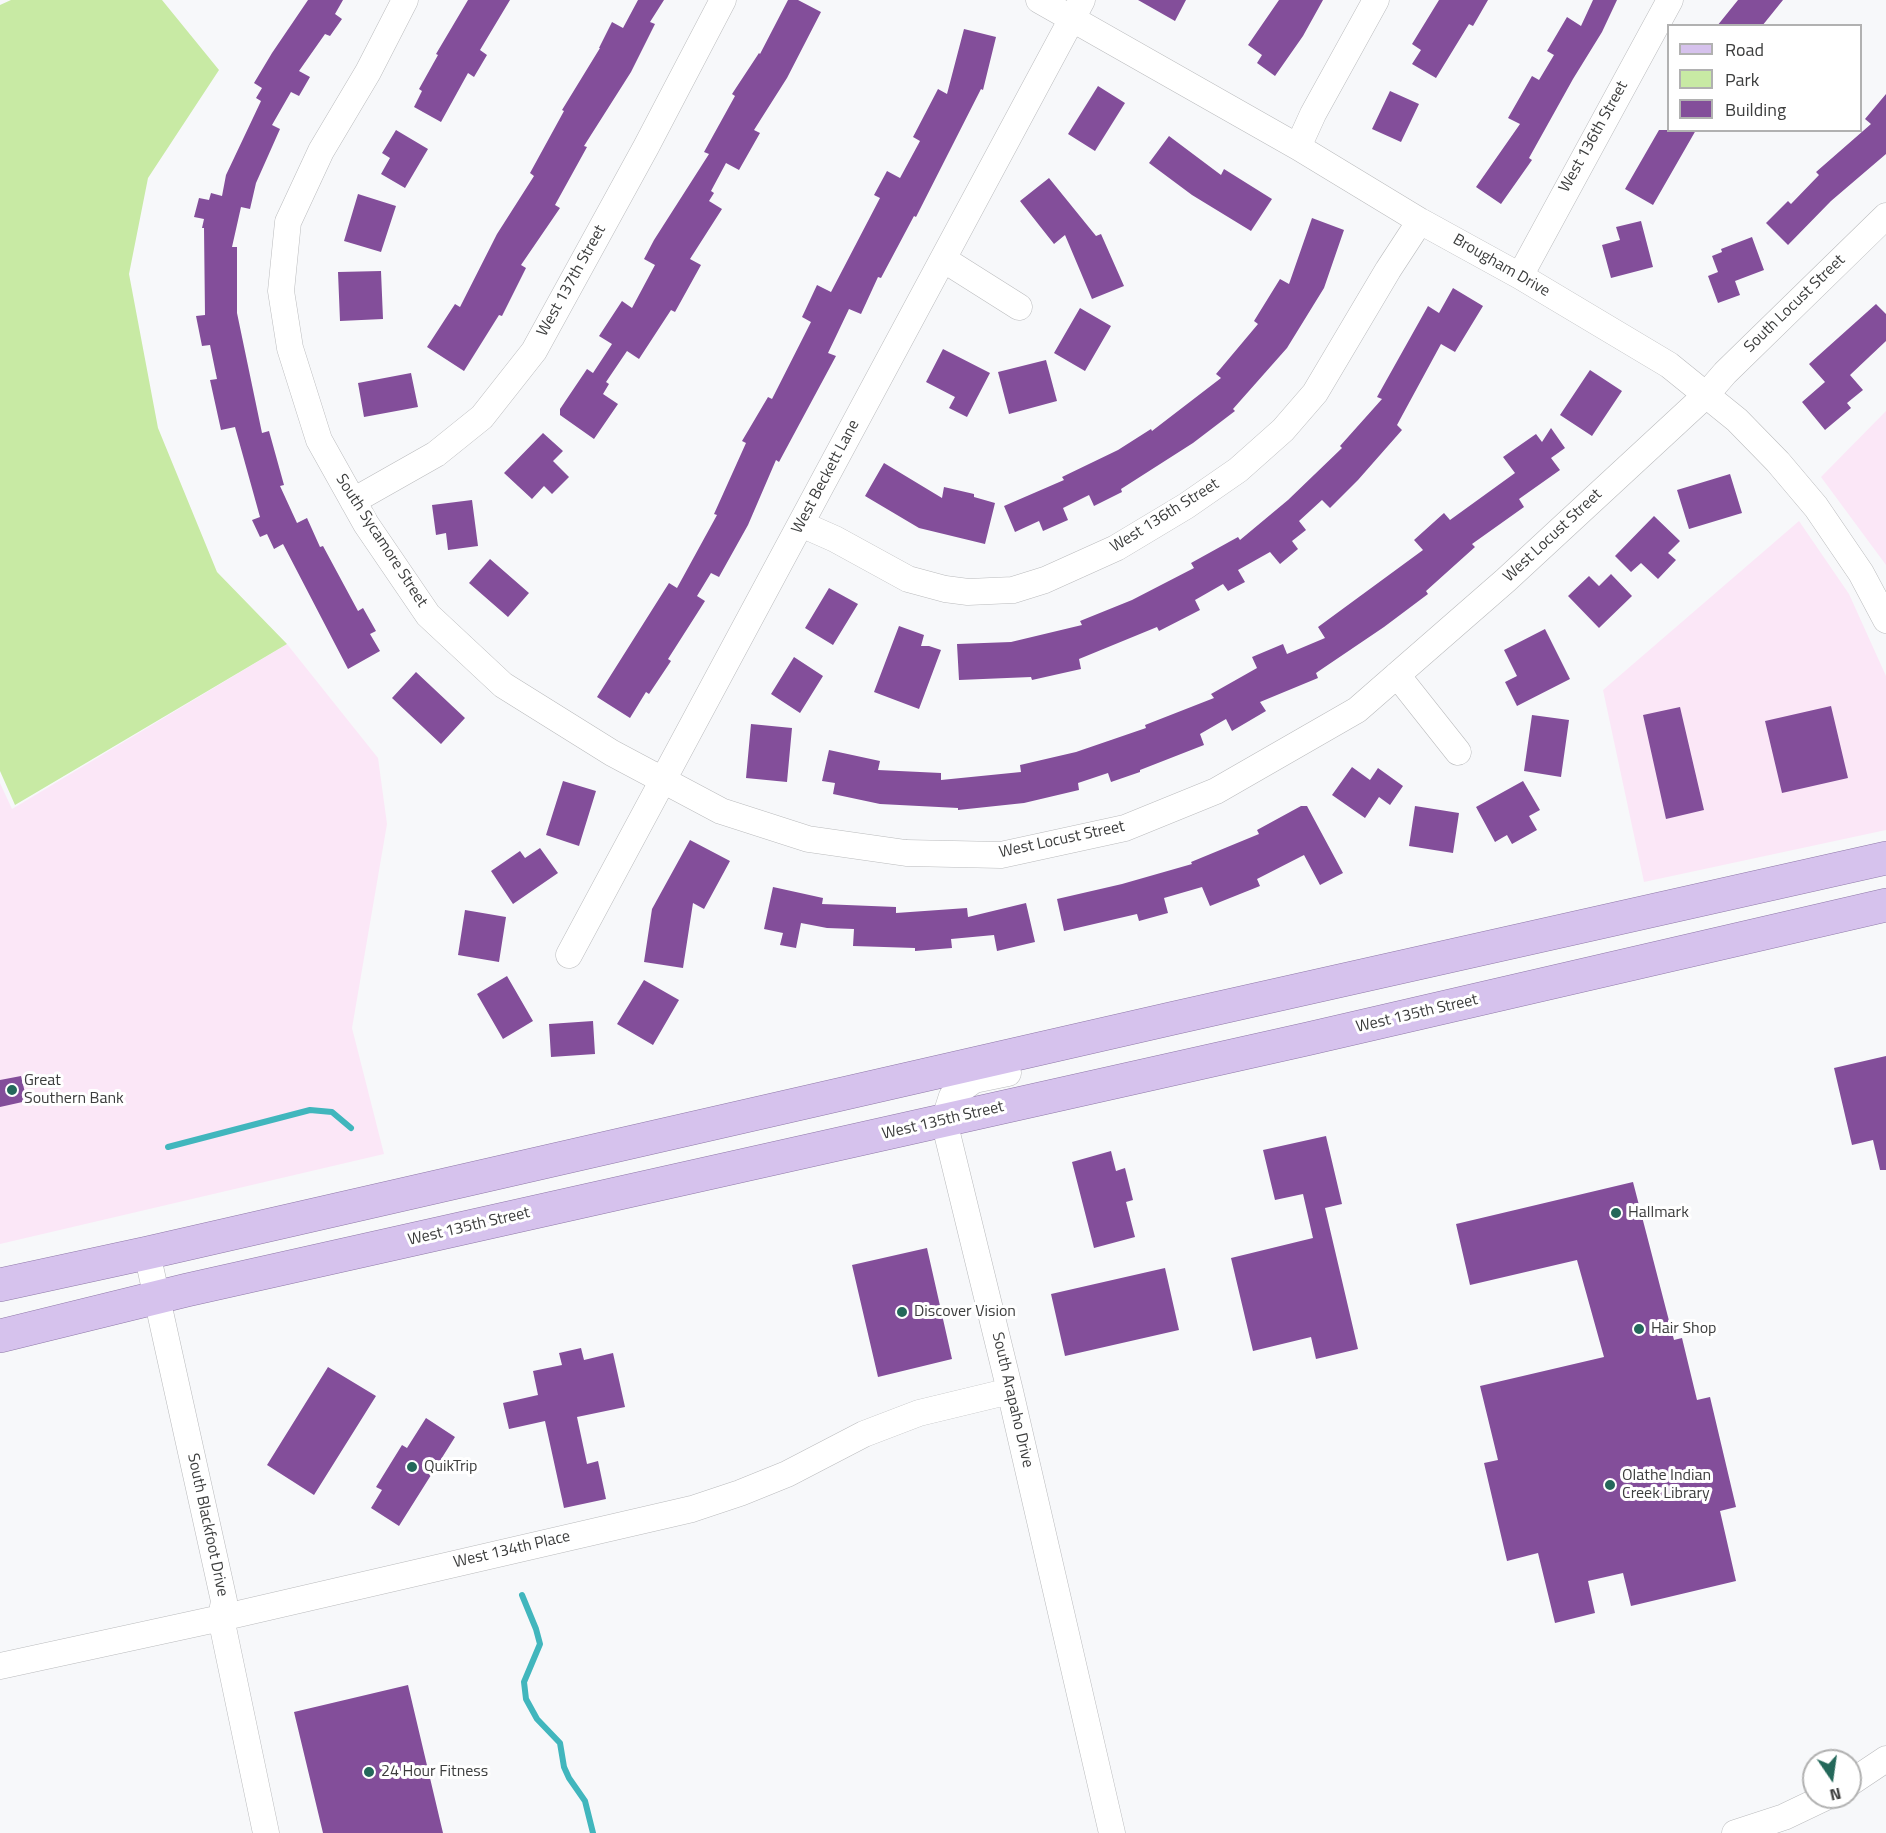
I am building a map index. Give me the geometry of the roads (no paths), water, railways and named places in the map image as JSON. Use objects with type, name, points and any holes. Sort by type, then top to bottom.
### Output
[{"type":"main road","points":[[0,1285],[1886,858]]},
{"type":"main road","name":"West 135th Street","points":[[0,1336],[157,1297],[1307,1039],[1886,905]]},
{"type":"street","name":"South Sycamore Street","points":[[405,0],[368,72],[321,151],[288,222],[281,291],[290,348],[319,440],[366,524],[428,615],[503,685],[612,753],[663,780]]},
{"type":"street","name":"West 137th Street","points":[[353,501],[436,454],[482,417],[534,351],[646,147],[723,0]]},
{"type":"street","name":"Brougham Drive","points":[[1039,0],[1077,10],[1420,221],[1520,276],[1669,365],[1737,420],[1778,462],[1816,507],[1861,573],[1886,620]]},
{"type":"street","points":[[1298,147],[1313,114],[1376,0]]},
{"type":"street","name":"West 136th Street","points":[[1520,276],[1670,0]]},
{"type":"street","name":"West Beckett Lane","points":[[569,955],[1077,10]]},
{"type":"street","name":"South Locust Street","points":[[1706,395],[1725,373],[1886,216]]},
{"type":"street","name":"West 136th Street","points":[[801,524],[835,539],[908,579],[945,589],[968,592],[1013,590],[1045,580],[1116,548],[1195,500],[1238,470],[1283,430],[1315,393],[1420,221]]},
{"type":"street","points":[[943,259],[1019,308]]},
{"type":"street","name":"West Locust Street","points":[[663,780],[721,811],[808,839],[906,853],[1001,855],[1125,828],[1216,791],[1357,710],[1506,580],[1706,395]]},
{"type":"street","points":[[1397,675],[1458,752]]},
{"type":"street","points":[[944,1120],[952,1096],[974,1080],[1131,1045],[1174,1018]]},
{"type":"street","name":"South Arapaho Drive","points":[[944,1120],[1010,1391],[1112,1833]]},
{"type":"street","name":"South Blackfoot Drive","points":[[147,1253],[224,1601],[221,1618],[266,1833]]},
{"type":"street","name":"West 134th Place","points":[[0,1665],[221,1618],[692,1509],[787,1474],[864,1434],[919,1413],[1010,1391]]},
{"type":"street","points":[[1862,1775],[1886,1759]]},
{"type":"street","points":[[1735,1833],[1784,1817],[1802,1808]]},
{"type":"waterway","points":[[168,1147],[310,1110],[332,1112],[351,1128]]},
{"type":"waterway","points":[[522,1595],[540,1644],[524,1682],[526,1699],[537,1719],[560,1743],[564,1767],[585,1801],[593,1833]]},
{"type":"place","name":"Great Southern Bank","points":[[12,1090]]},
{"type":"place","name":"Hallmark","points":[[1616,1213]]},
{"type":"place","name":"Discover Vision","points":[[902,1312]]},
{"type":"place","name":"Hair Shop","points":[[1639,1329]]},
{"type":"place","name":"QuikTrip","points":[[412,1467]]},
{"type":"place","name":"Olathe Indian Creek Library","points":[[1610,1485]]},
{"type":"place","name":"24 Hour Fitness","points":[[369,1772]]}]
